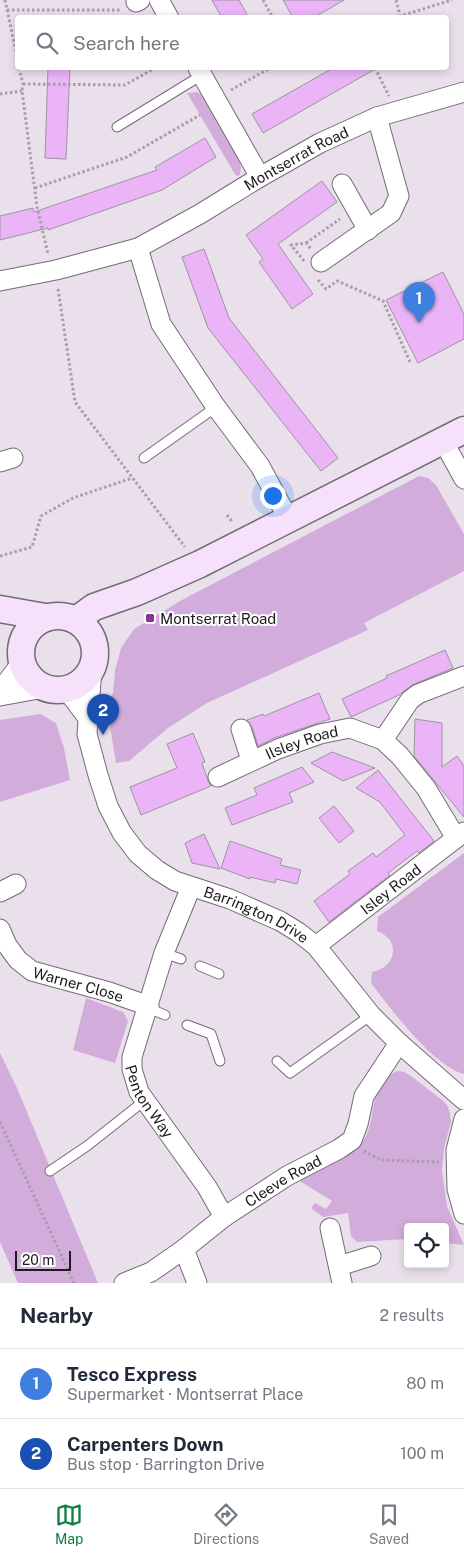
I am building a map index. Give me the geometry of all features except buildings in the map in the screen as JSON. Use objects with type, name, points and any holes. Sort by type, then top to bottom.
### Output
[{"type":"street","points":[[159,0],[167,15]]},
{"type":"street","points":[[200,71],[260,176]]},
{"type":"street","name":"Montserrat Road","points":[[0,281],[56,270],[138,248],[200,214],[260,176],[320,143],[377,117],[464,92]]},
{"type":"street","points":[[315,268],[390,213],[399,196],[377,117]]},
{"type":"street","points":[[342,184],[368,230]]},
{"type":"street","points":[[138,248],[161,324],[216,407],[260,466],[288,518]]},
{"type":"street","points":[[76,620],[94,607],[137,592],[200,564],[453,435],[464,479]]},
{"type":"street","points":[[93,640],[104,625],[137,592]]},
{"type":"street","points":[[0,609],[46,618]]},
{"type":"street","points":[[0,615],[24,636]]},
{"type":"street","points":[[0,696],[55,689],[74,687],[92,669],[95,654],[93,640],[86,628],[76,620],[58,615],[46,618],[32,625],[24,636],[21,649],[22,662],[25,671],[33,681],[55,689],[87,717]]},
{"type":"street","points":[[0,691],[22,662]]},
{"type":"street","name":"Barrington Drive","points":[[92,669],[87,734],[108,806],[122,833],[138,854],[156,870],[175,881],[230,899],[280,921],[316,946],[371,1015],[398,1043],[464,1100]]},
{"type":"street","points":[[382,740],[410,700],[418,694],[464,676]]},
{"type":"street","name":"Ilsley Road","points":[[218,777],[251,760],[320,734],[350,728],[382,740],[400,756],[460,835]]},
{"type":"street","name":"Ilsley Road","points":[[241,729],[251,760]]},
{"type":"street","name":"Isley Road","points":[[316,946],[460,835]]},
{"type":"street","name":"Penton Way","points":[[191,887],[172,956],[154,1010],[132,1057],[132,1070],[134,1080],[144,1101],[206,1187],[224,1217]]},
{"type":"street","name":"Warner Close","points":[[0,929],[7,945],[18,960],[32,971],[109,992],[154,1010]]},
{"type":"street","points":[[352,1140],[358,1124],[364,1096],[398,1043]]},
{"type":"street","points":[[464,1119],[456,1150],[457,1189],[464,1214]]},
{"type":"street","name":"Cleeve Road","points":[[124,1283],[151,1272],[224,1217],[287,1176],[339,1150],[352,1140]]},
{"type":"street","points":[[330,1228],[340,1274],[370,1256]]},
{"type":"street","points":[[184,1249],[197,1283]]},
{"type":"lane","points":[[117,127],[200,71]]},
{"type":"lane","points":[[144,458],[216,407]]},
{"type":"lane","points":[[200,966],[219,974]]},
{"type":"lane","points":[[277,1061],[290,1073],[371,1015]]},
{"type":"lane","points":[[187,1025],[211,1034],[220,1061]]},
{"type":"lane","points":[[50,1171],[87,1146],[144,1101]]},
{"type":"path","points":[[6,0],[15,47]]},
{"type":"path","points":[[263,0],[270,15]]},
{"type":"path","points":[[396,0],[400,15],[452,0]]},
{"type":"path","points":[[7,10],[124,10],[138,1]]},
{"type":"path","points":[[19,70],[37,207],[49,257]]},
{"type":"path","points":[[22,84],[124,85],[151,70]]},
{"type":"path","points":[[226,93],[266,70]]},
{"type":"path","points":[[376,70],[391,100]]},
{"type":"path","points":[[0,94],[22,91]]},
{"type":"path","points":[[35,188],[127,157],[200,115]]},
{"type":"path","points":[[315,268],[291,245],[306,243],[355,208]]},
{"type":"path","points":[[306,243],[315,268],[326,289],[337,281],[383,301],[410,362]]},
{"type":"path","points":[[57,285],[75,402],[187,549]]},
{"type":"path","points":[[0,556],[32,547],[41,516],[73,498],[132,478]]},
{"type":"path","points":[[0,1122],[74,1283]]},
{"type":"path","points":[[352,1140],[358,1147],[381,1160],[457,1162]]},
{"type":"shaded area","points":[[197,92],[203,95],[237,156],[241,167],[240,175],[236,176],[187,93]]},
{"type":"shaded area","points":[[419,476],[428,478],[436,485],[464,534],[464,571],[364,623],[368,630],[207,703],[168,728],[129,761],[116,763],[107,708],[113,693],[115,670],[121,648],[134,629],[180,601]]},
{"type":"shaded area","points":[[40,714],[56,723],[64,748],[70,780],[0,802],[0,720]]},
{"type":"shaded area","points":[[464,853],[464,1074],[452,1069],[426,1049],[371,983],[372,972],[386,965],[391,960],[393,953],[390,941],[385,935],[377,931],[378,917]]},
{"type":"shaded area","points":[[86,998],[123,1012],[128,1021],[115,1063],[73,1050]]},
{"type":"shaded area","points":[[0,1053],[17,1088],[98,1283],[18,1283],[0,1242]]},
{"type":"shaded area","points":[[397,1071],[404,1072],[447,1105],[451,1122],[444,1148],[442,1170],[447,1206],[464,1245],[449,1243],[449,1223],[404,1223],[404,1239],[357,1242],[351,1236],[348,1213],[323,1217],[311,1208],[315,1203],[326,1209],[332,1201],[298,1180],[340,1160],[361,1144],[367,1135],[376,1095],[380,1086]]},
{"type":"place","name":"Tesco Express","points":[[419,323]]},
{"type":"place","name":"Montserrat Road","points":[[150,618]]},
{"type":"place","name":"Carpenters Down","points":[[103,735]]}]
